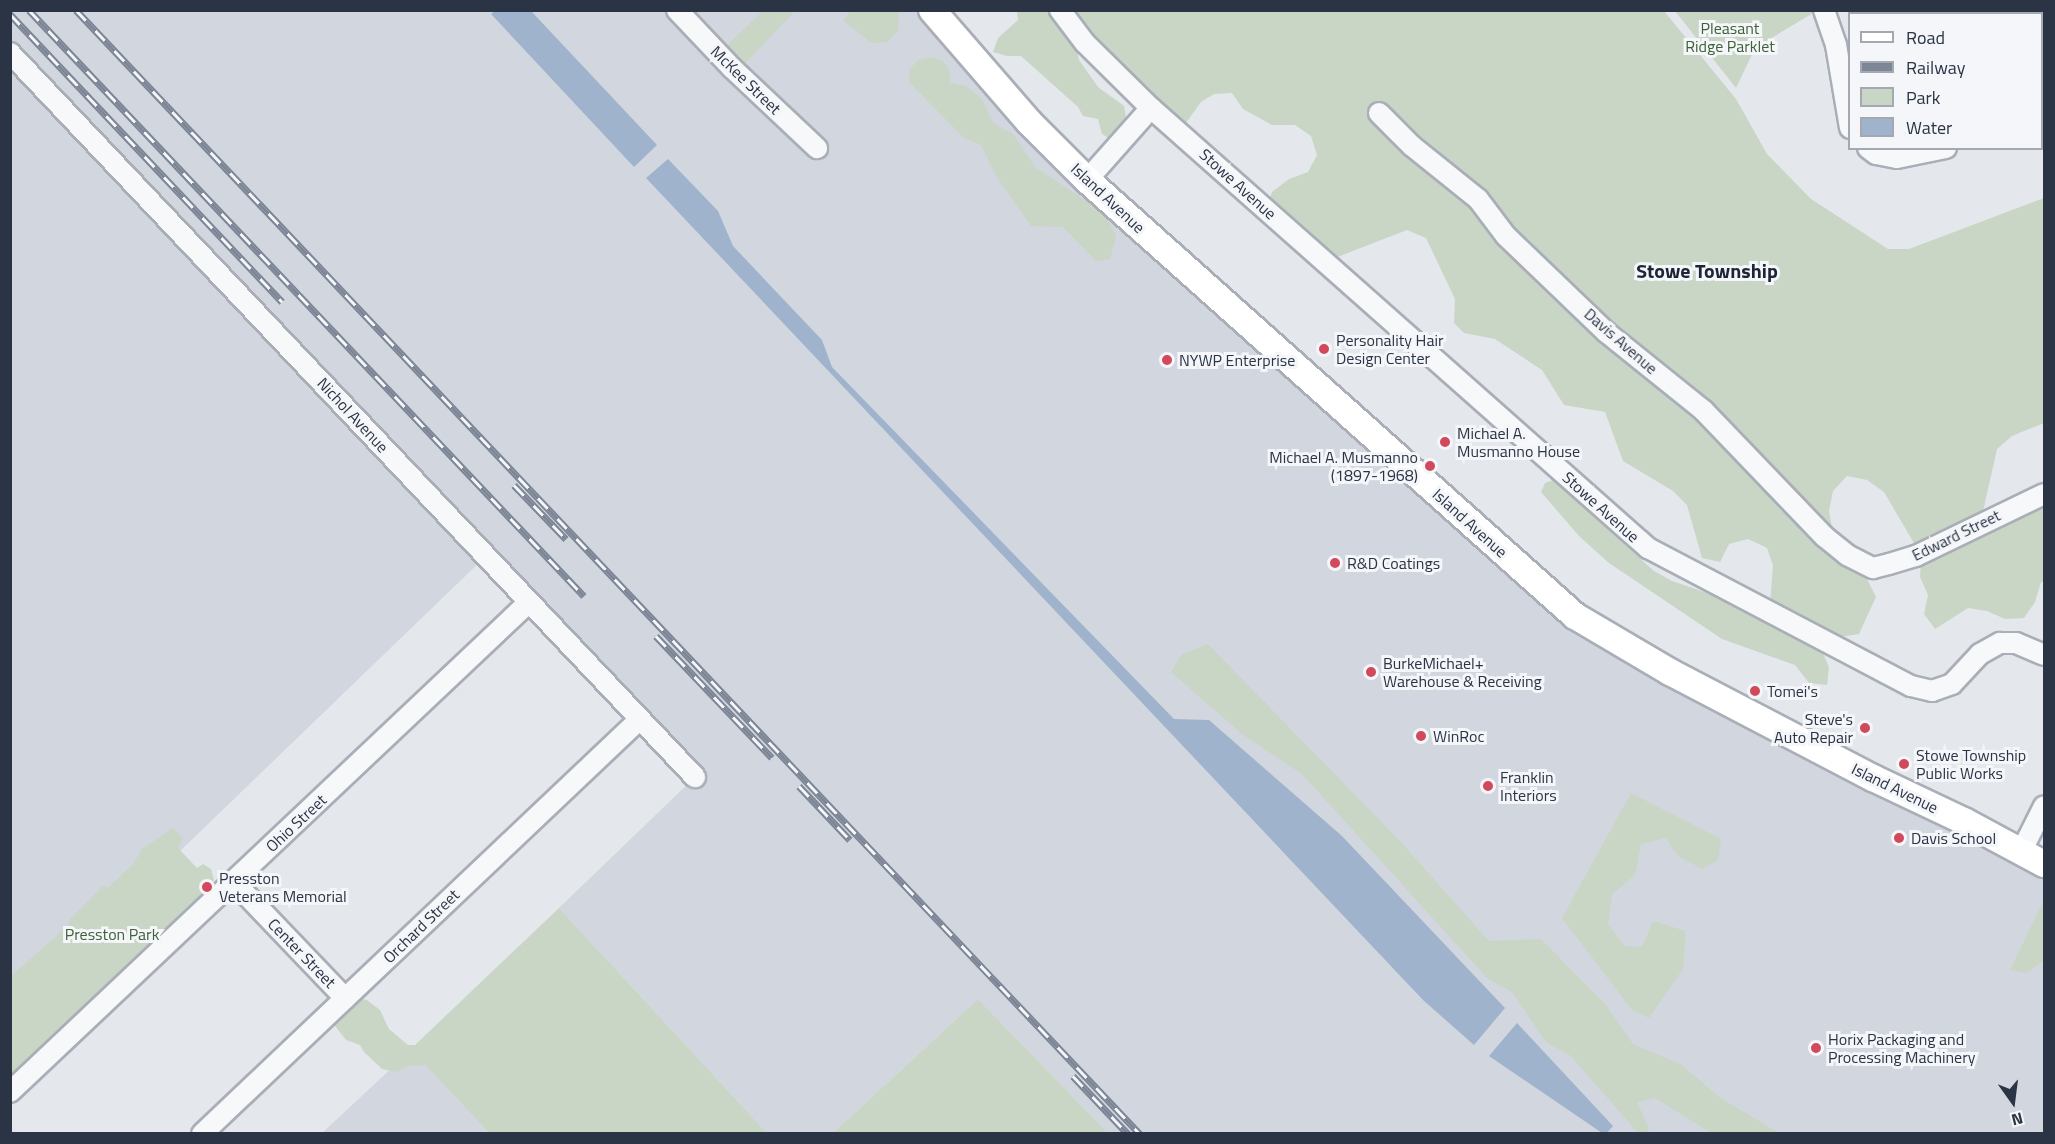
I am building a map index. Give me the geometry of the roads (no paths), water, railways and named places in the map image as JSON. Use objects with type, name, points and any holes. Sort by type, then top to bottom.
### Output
[{"type":"main road","name":"Island Avenue","points":[[932,10],[1029,122],[1088,180],[1575,616],[1690,682],[2044,864]]},
{"type":"street","name":"McKee Street","points":[[677,10],[732,68],[817,148]]},
{"type":"street","name":"Stowe Avenue","points":[[1060,10],[1085,43],[1151,108],[1648,548],[1911,686],[1932,691],[1952,684],[1980,654],[2000,643],[2016,643],[2044,656]]},
{"type":"street","points":[[1824,10],[1836,45],[1848,116]]},
{"type":"street","name":"Nichol Avenue","points":[[10,53],[695,777]]},
{"type":"street","points":[[1088,180],[1151,108]]},
{"type":"street","name":"Davis Avenue","points":[[1379,113],[1412,146],[1478,198],[1506,237],[1606,332],[1702,410],[1825,537],[1847,555],[1866,566]]},
{"type":"street","points":[[1871,150],[1876,154],[1897,158],[1936,150]]},
{"type":"street","name":"Edward Street","points":[[1866,566],[1873,568],[1916,556],[2044,494]]},
{"type":"street","name":"Ohio Street","points":[[10,1092],[529,602]]},
{"type":"street","name":"Orchard Street","points":[[202,1134],[640,718]]},
{"type":"street","points":[[2021,852],[2044,806]]},
{"type":"street","name":"Center Street","points":[[234,882],[345,998]]},
{"type":"water","points":[[495,11],[531,11],[657,145],[634,167],[491,14]]},
{"type":"water","points":[[668,159],[718,211],[733,246],[822,340],[832,367],[1174,719],[1209,720],[1342,836],[1505,1008],[1474,1045],[1423,1000],[646,178]]},
{"type":"water","points":[[1517,1023],[1613,1126],[1607,1133],[1602,1133],[1489,1056]]},
{"type":"railway","points":[[29,10],[584,596]]},
{"type":"railway","points":[[76,10],[1140,1134]]},
{"type":"railway","points":[[10,14],[282,302]]},
{"type":"railway","points":[[514,485],[566,539]]},
{"type":"railway","points":[[656,636],[772,758]]},
{"type":"railway","points":[[799,786],[850,840]]},
{"type":"railway","points":[[1073,1076],[1128,1134]]},
{"type":"place","name":"Personality Hair Design Center","points":[[1324,349]]},
{"type":"place","name":"NYWP Enterprise","points":[[1167,360]]},
{"type":"place","name":"Michael A. Musmanno House","points":[[1445,442]]},
{"type":"place","name":"Michael A. Musmanno (1897-1968)","points":[[1430,466]]},
{"type":"place","name":"R&D Coatings","points":[[1335,563]]},
{"type":"place","name":"BurkeMichael+ Warehouse & Receiving","points":[[1371,672]]},
{"type":"place","name":"Tomei's","points":[[1755,691]]},
{"type":"place","name":"Steve's Auto Repair","points":[[1865,728]]},
{"type":"place","name":"WinRoc","points":[[1421,736]]},
{"type":"place","name":"Stowe Township Public Works","points":[[1904,764]]},
{"type":"place","name":"Franklin Interiors","points":[[1488,786]]},
{"type":"place","name":"Davis School","points":[[1899,838]]},
{"type":"place","name":"Presston Veterans Memorial","points":[[207,887]]},
{"type":"place","name":"Horix Packaging and Processing Machinery","points":[[1816,1048]]},
{"type":"district","name":"Stowe Township","points":[[1707,270]]},
{"type":"park label","name":"Pleasant Ridge Parklet","points":[[1730,37]]},
{"type":"park label","name":"Presston Park","points":[[112,934]]}]
